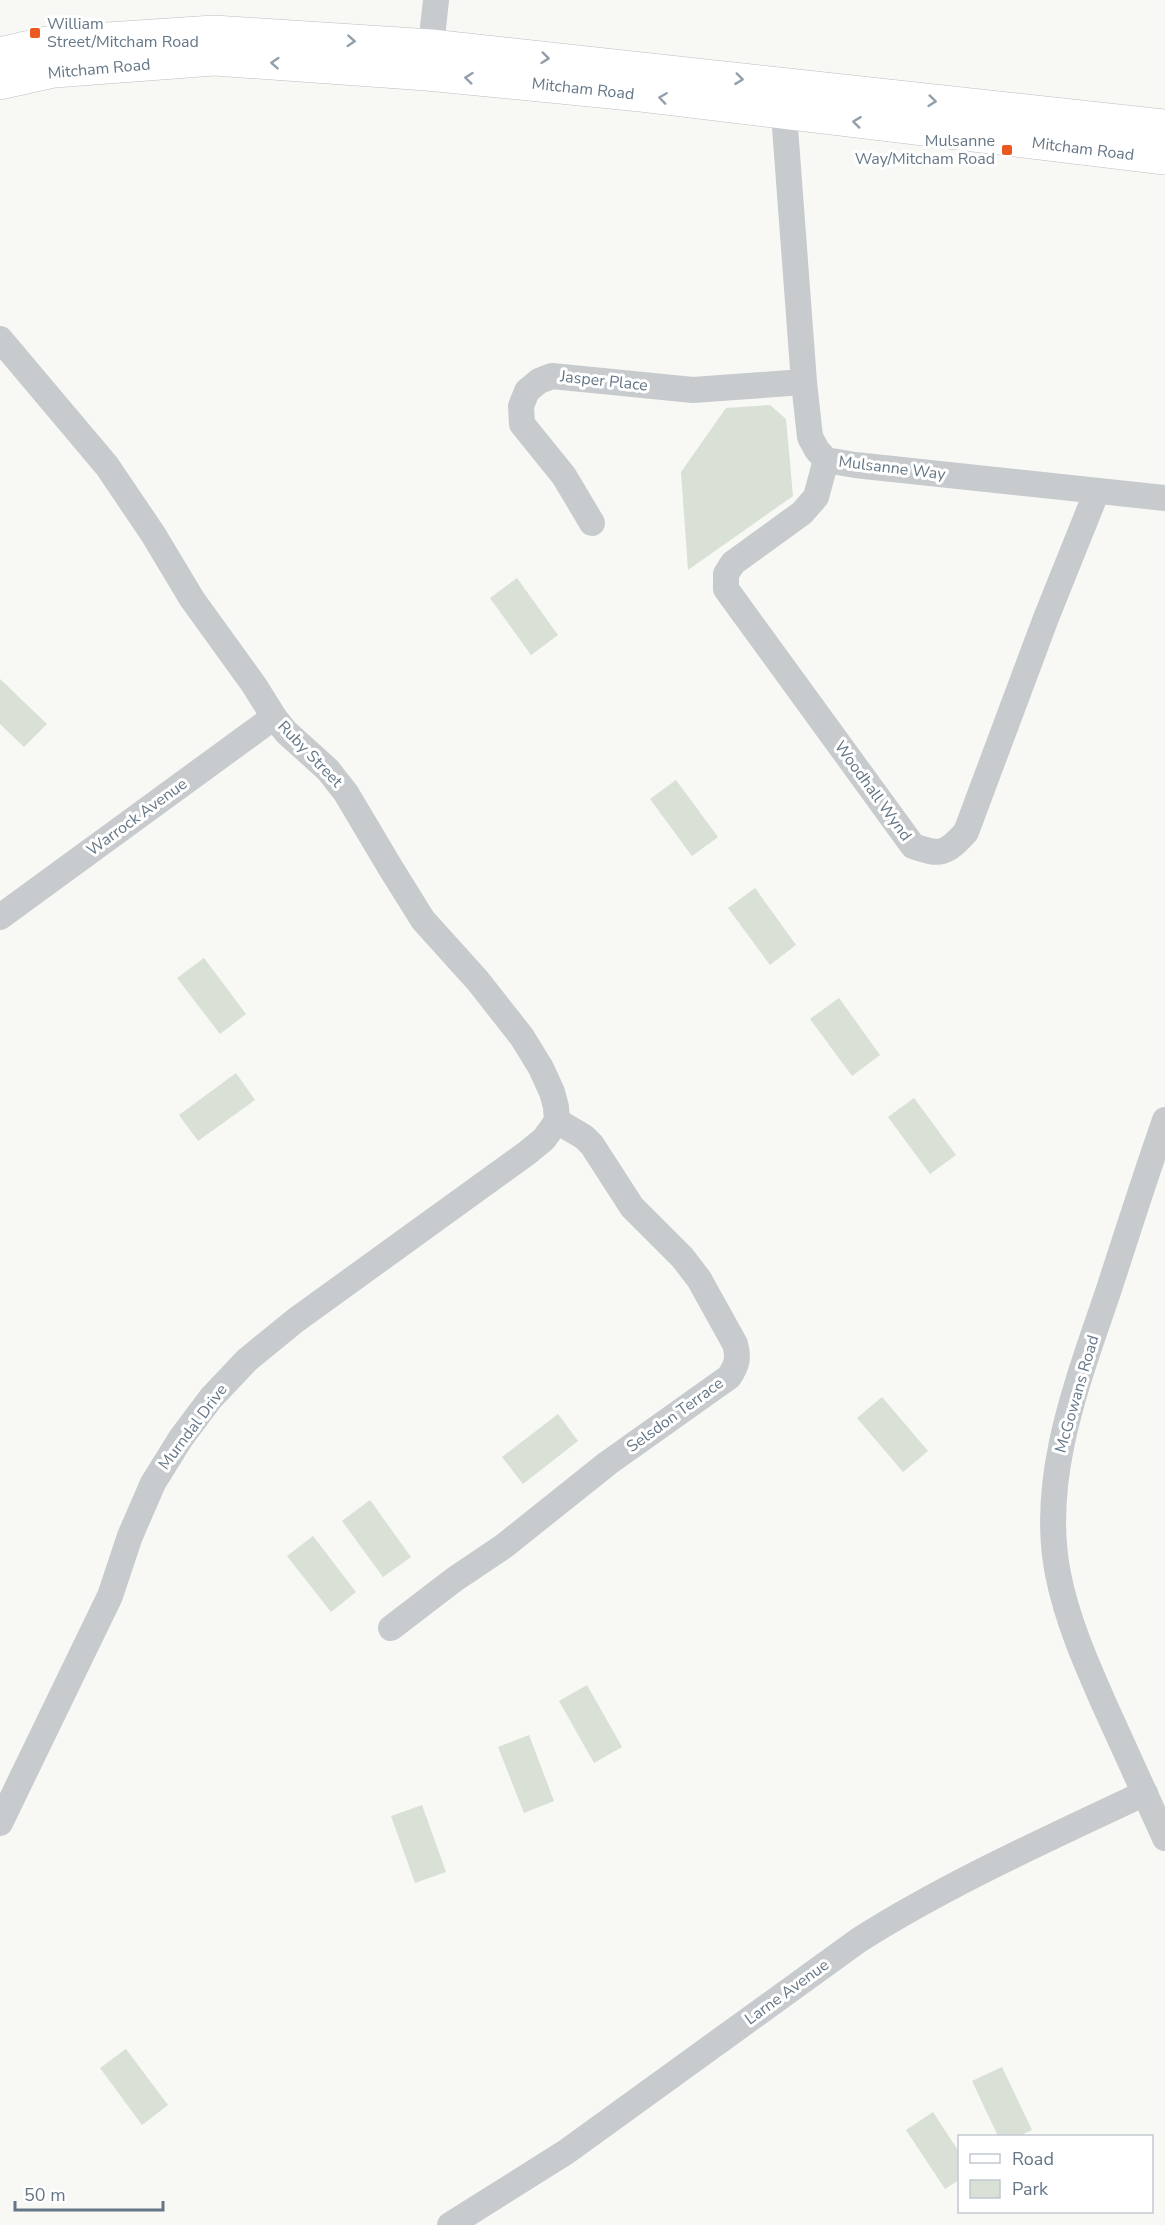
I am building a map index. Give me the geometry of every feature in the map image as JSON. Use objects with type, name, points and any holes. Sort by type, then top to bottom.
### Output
[{"type":"main road","name":"Mitcham Road","points":[[0,54],[47,43],[214,45],[429,60],[784,99],[1165,126]]},
{"type":"main road","name":"Mitcham Road","points":[[0,83],[54,71],[214,45]]},
{"type":"main road","name":"Mitcham Road","points":[[784,99],[1165,158]]},
{"type":"street","points":[[429,60],[436,0]]},
{"type":"street","name":"Mulsanne Way","points":[[784,99],[810,437],[826,460],[1165,498]]},
{"type":"street","name":"Ruby Street","points":[[0,339],[112,474],[153,534],[192,599],[254,685],[274,717],[286,732],[328,770],[346,793],[423,920],[478,981],[522,1036],[552,1092],[557,1121]]},
{"type":"street","name":"Jasper Place","points":[[592,523],[564,476],[522,424],[521,406],[527,391],[539,381],[552,376],[693,390],[804,382]]},
{"type":"street","name":"Woodhall Wynd","points":[[826,460],[816,497],[802,513],[733,562],[726,574],[726,589],[913,846],[933,853],[951,849],[966,832],[1096,491]]},
{"type":"street","name":"Warrock Avenue","points":[[0,917],[274,717]]},
{"type":"street","name":"McGowans Road","points":[[1162,1822],[1144,1793],[1082,1654],[1070,1621],[1058,1573],[1054,1533],[1054,1489],[1064,1434],[1095,1331],[1165,1120]]},
{"type":"street","name":"Selsdon Terrace","points":[[390,1628],[455,1579],[504,1546],[608,1463],[729,1377],[736,1367],[739,1356],[735,1344],[699,1278],[682,1257],[632,1207],[592,1145],[584,1137],[557,1121]]},
{"type":"street","name":"Murndal Drive","points":[[0,1823],[110,1596],[130,1536],[153,1483],[181,1438],[211,1398],[247,1360],[296,1320],[526,1153],[544,1139],[557,1121]]},
{"type":"street","name":"Larne Avenue","points":[[450,2225],[566,2152],[859,1940],[894,1918],[973,1875],[1144,1793]]},
{"type":"green space","points":[[770,405],[786,419],[793,496],[688,570],[681,472],[726,408]]},
{"type":"green space","points":[[517,578],[558,635],[531,655],[490,598]]},
{"type":"green space","points":[[0,679],[47,724],[24,747],[0,724]]},
{"type":"green space","points":[[676,780],[718,837],[692,856],[650,799]]},
{"type":"green space","points":[[755,888],[796,945],[770,965],[728,908]]},
{"type":"green space","points":[[204,958],[246,1014],[220,1034],[177,978]]},
{"type":"green space","points":[[839,998],[880,1055],[852,1076],[810,1019]]},
{"type":"green space","points":[[236,1073],[255,1100],[198,1141],[179,1115]]},
{"type":"green space","points":[[914,1098],[956,1155],[930,1174],[888,1117]]},
{"type":"green space","points":[[882,1397],[928,1451],[903,1472],[857,1418]]},
{"type":"green space","points":[[558,1414],[578,1441],[523,1484],[502,1457]]},
{"type":"green space","points":[[370,1500],[411,1557],[383,1577],[342,1521]]},
{"type":"green space","points":[[313,1536],[356,1592],[331,1612],[287,1556]]},
{"type":"green space","points":[[587,1685],[622,1747],[594,1763],[559,1701]]},
{"type":"green space","points":[[529,1735],[554,1801],[524,1813],[498,1747]]},
{"type":"green space","points":[[422,1805],[446,1872],[415,1883],[391,1816]]},
{"type":"green space","points":[[126,2049],[168,2105],[142,2125],[100,2068]]},
{"type":"green space","points":[[1002,2067],[1032,2130],[1021,2135],[998,2135],[972,2081]]},
{"type":"green space","points":[[933,2112],[958,2150],[958,2181],[945,2189],[906,2130]]},
{"type":"place","name":"William Street/Mitcham Road","points":[[35,33]]},
{"type":"place","name":"Mulsanne Way/Mitcham Road","points":[[1007,150]]}]
